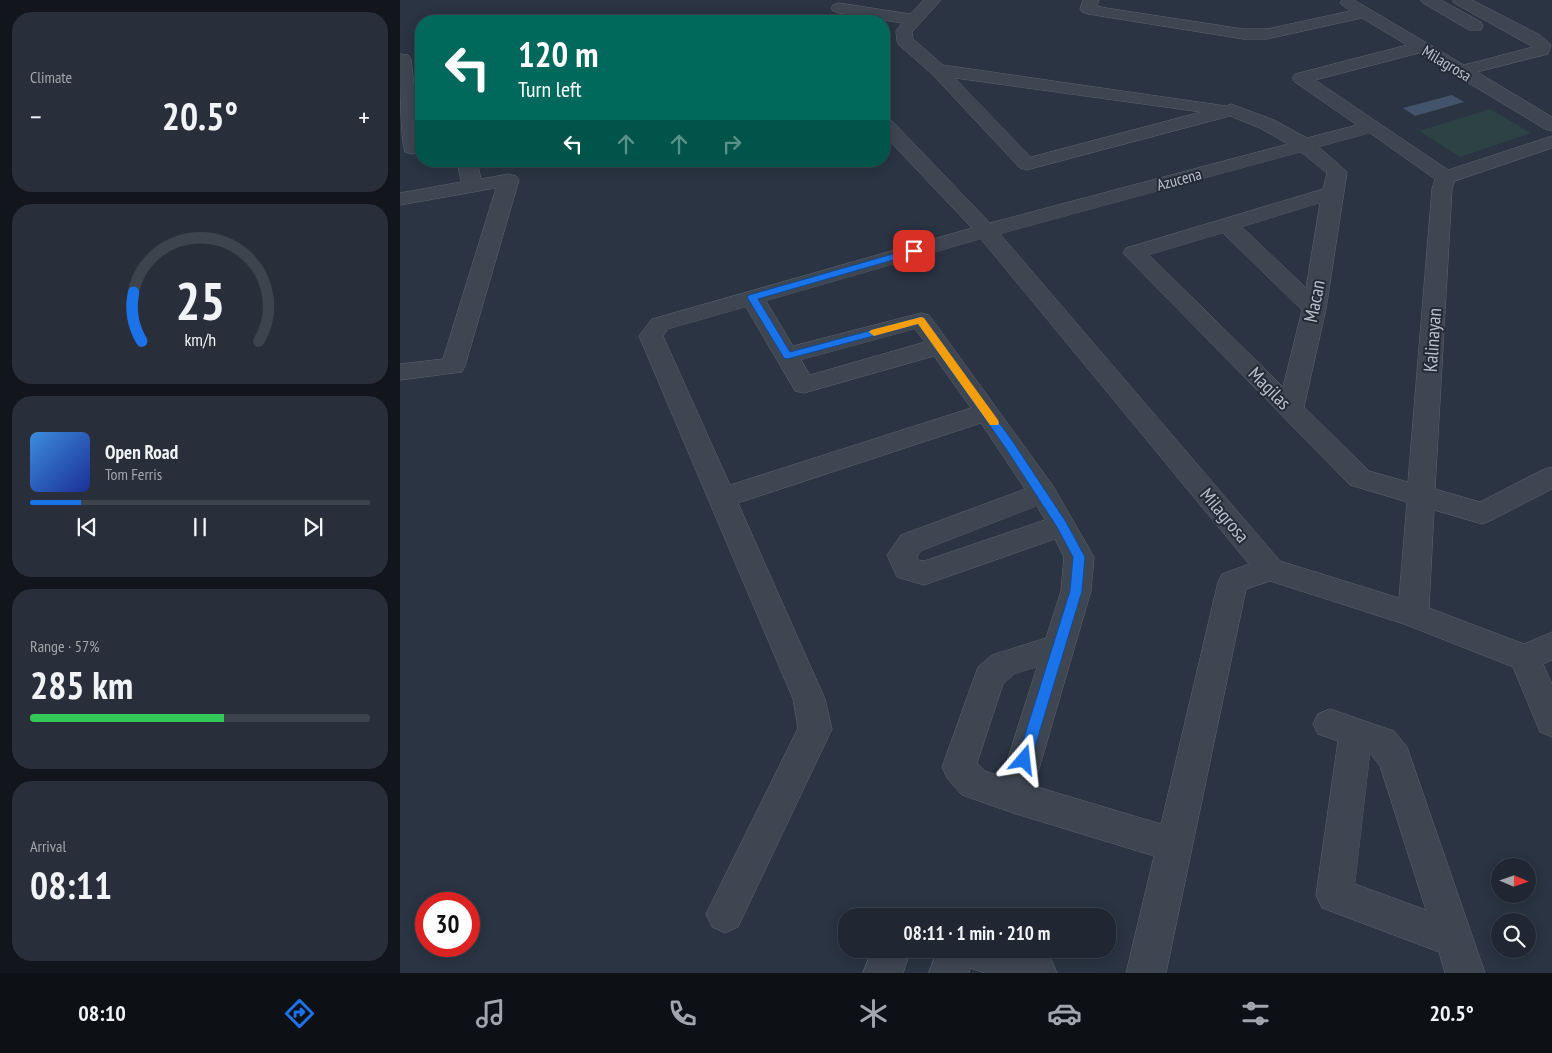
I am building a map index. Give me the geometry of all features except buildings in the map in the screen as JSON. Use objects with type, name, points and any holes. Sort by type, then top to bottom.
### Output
[{"type":"street","points":[[933,0],[904,31],[905,41],[938,70],[1027,164],[1231,110]]},
{"type":"street","points":[[1090,0],[1088,9],[1243,34],[1268,34],[1364,13]]},
{"type":"street","name":"Milagrosa","points":[[1342,0],[1552,125]]},
{"type":"street","points":[[1429,0],[1486,32]]},
{"type":"street","points":[[1460,0],[1542,45],[1542,50],[1461,71]]},
{"type":"street","points":[[832,15],[843,4],[914,20]]},
{"type":"street","points":[[1510,45],[1526,54]]},
{"type":"street","points":[[1421,48],[1301,78],[1446,177],[1552,142]]},
{"type":"street","points":[[411,148],[401,59],[415,57]]},
{"type":"street","points":[[938,70],[1231,110],[1267,124],[1305,145]]},
{"type":"street","points":[[1523,108],[1545,102]]},
{"type":"street","name":"Azucena","points":[[721,498],[651,336],[660,324],[986,230],[1372,127]]},
{"type":"street","name":"Milagrosa","points":[[890,130],[986,230],[1270,568]]},
{"type":"street","name":"Macan","points":[[1290,408],[1314,309],[1337,172],[1305,145]]},
{"type":"street","points":[[468,167],[472,185]]},
{"type":"street","name":"Kalinayan","points":[[1413,615],[1442,189],[1446,177]]},
{"type":"street","points":[[400,199],[509,180],[453,366],[400,372]]},
{"type":"street","points":[[1314,309],[1227,225],[1332,193]]},
{"type":"street","name":"Magilas","points":[[1227,225],[1134,253],[1360,478],[1482,513],[1552,477]]},
{"type":"street","points":[[752,297],[804,385],[940,346]]},
{"type":"street","points":[[787,356],[921,320],[1043,494],[1079,557],[1076,591],[1013,797]]},
{"type":"street","points":[[725,914],[815,729],[810,699],[721,498],[987,412]]},
{"type":"street","points":[[1043,494],[911,543],[902,556],[906,569],[924,573],[1062,525]]},
{"type":"street","points":[[1146,973],[1233,582],[1270,568],[1413,615],[1538,651],[1552,722]]},
{"type":"street","points":[[1058,647],[1003,664],[988,677],[959,767],[974,784],[1174,844]]},
{"type":"street","points":[[1454,939],[1335,894],[1343,729],[1382,742],[1395,758],[1454,939],[1465,973]]},
{"type":"street","points":[[883,973],[889,958]]},
{"type":"street","points":[[949,973],[954,958]]},
{"type":"street","points":[[996,958],[1037,973]]},
{"type":"green space","points":[[1490,109],[1531,133],[1460,157],[1419,131]]},
{"type":"water","points":[[1452,95],[1464,102],[1415,116],[1403,108]]},
{"type":"slow traffic","points":[[874,332],[921,320],[994,423]]},
{"type":"route","points":[[914,251],[752,297],[787,356],[921,320],[987,412],[1062,525],[1079,557],[1076,591],[1024,760]]}]
